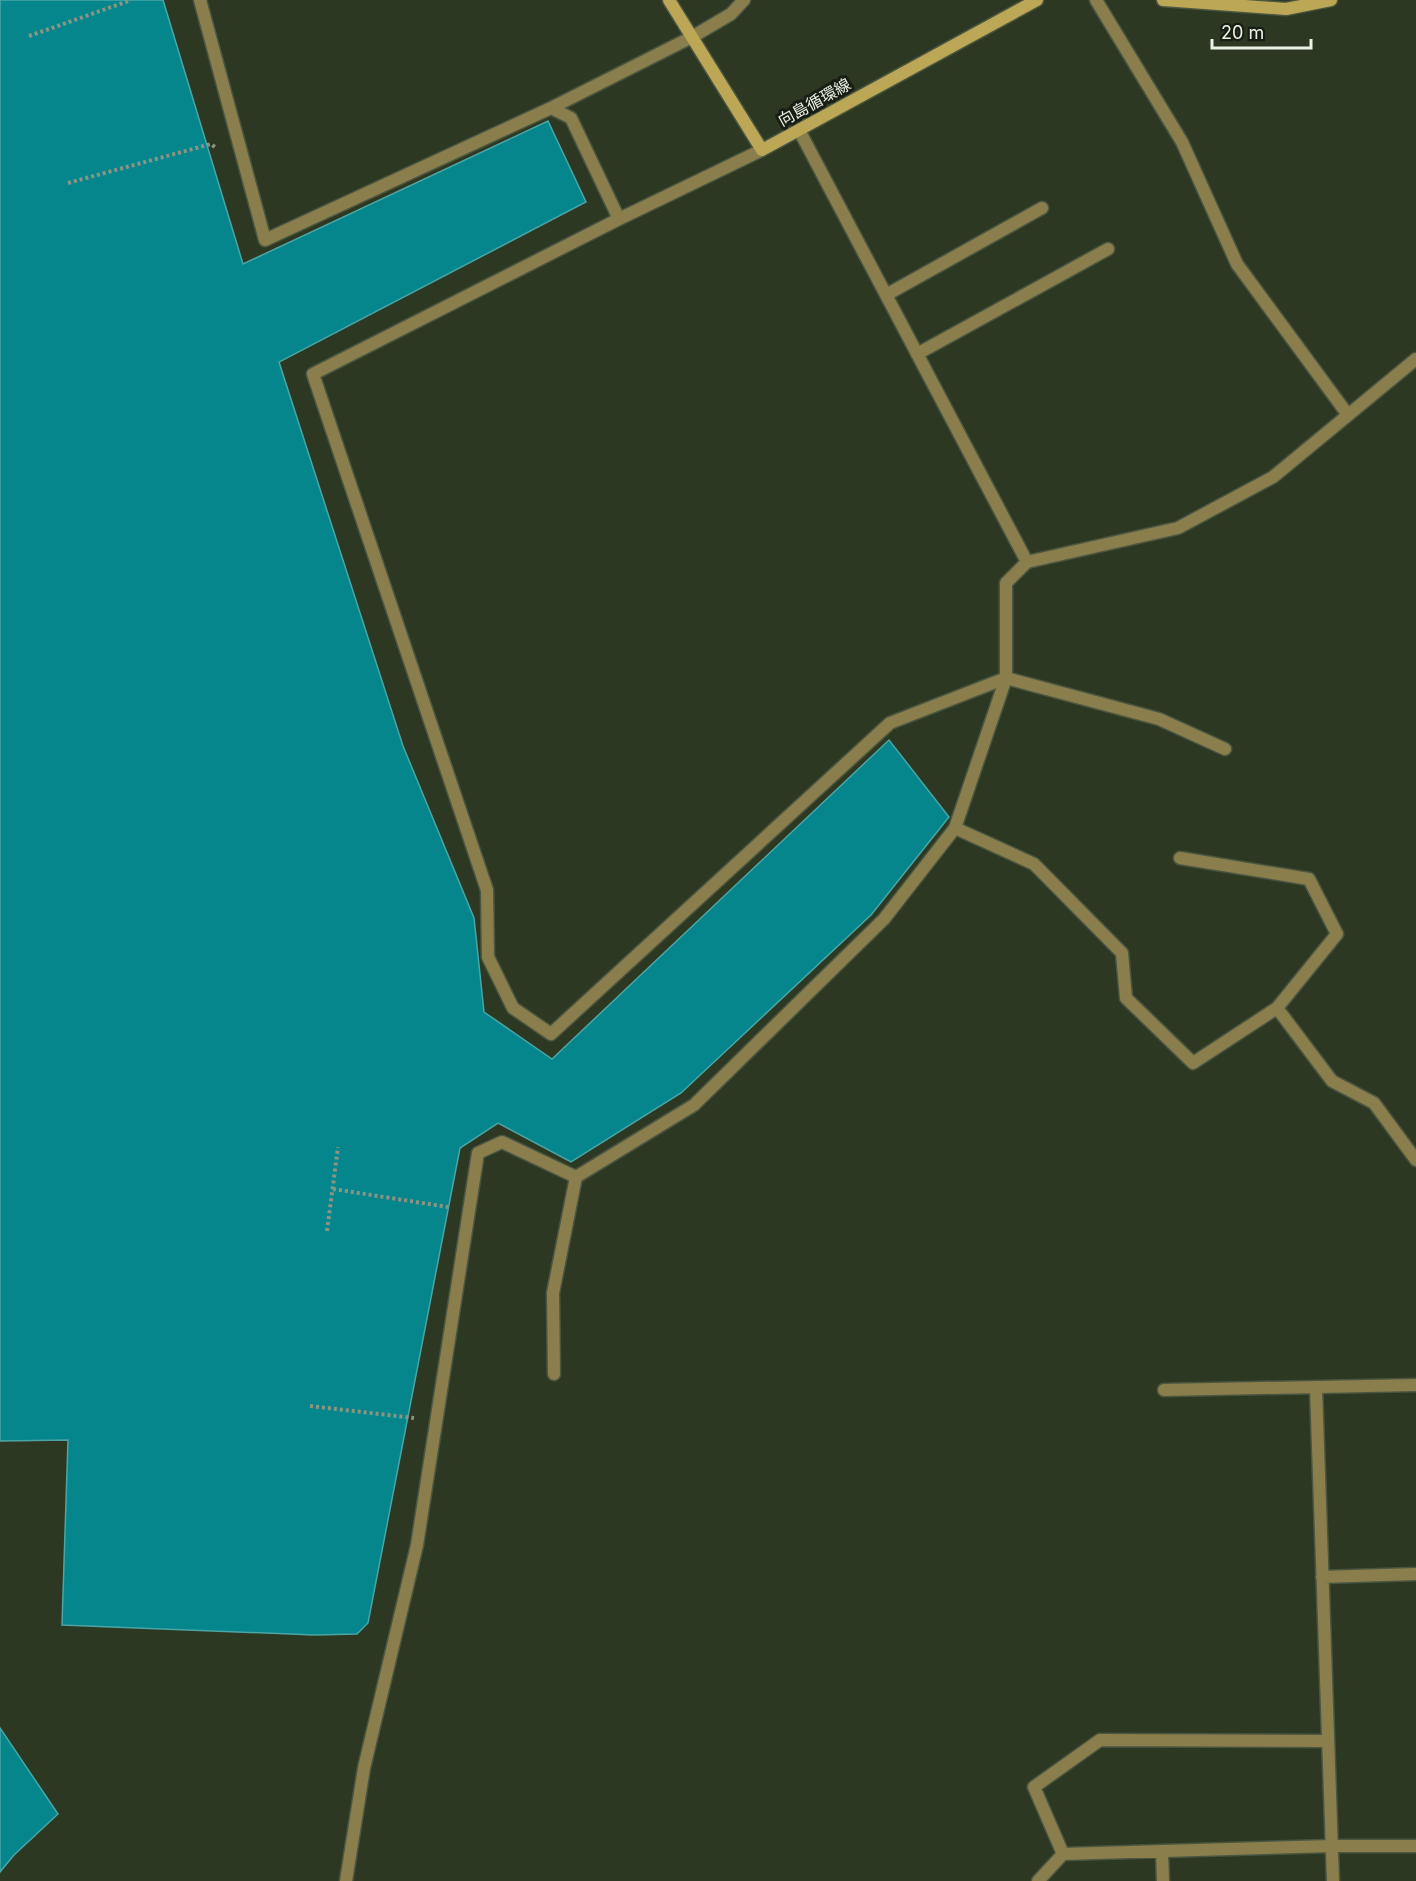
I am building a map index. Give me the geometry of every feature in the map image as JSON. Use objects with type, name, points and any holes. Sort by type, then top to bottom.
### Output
[{"type":"main road","points":[[669,0],[762,150]]},
{"type":"main road","name":"向島循環線","points":[[762,150],[1037,0]]},
{"type":"main road","points":[[1163,0],[1286,9],[1331,0]]},
{"type":"street","points":[[200,0],[265,240],[551,108],[692,37],[731,14],[744,0]]},
{"type":"street","points":[[1096,0],[1182,142],[1238,264],[1348,415]]},
{"type":"street","points":[[551,108],[571,118],[619,219]]},
{"type":"street","points":[[799,130],[1027,562]]},
{"type":"street","points":[[762,150],[619,219],[312,374],[487,890],[488,957],[513,1008],[551,1034],[890,723],[1006,678],[1159,719],[1225,750]]},
{"type":"street","points":[[886,295],[1042,208]]},
{"type":"street","points":[[917,354],[1108,249]]},
{"type":"street","points":[[554,1374],[553,1293],[576,1177],[694,1105],[884,919],[955,828],[1006,678],[1006,583],[1027,562],[1178,528],[1273,477],[1416,359]]},
{"type":"street","points":[[955,828],[1034,864],[1122,953],[1126,998],[1193,1063],[1277,1008],[1337,934],[1309,879],[1180,858]]},
{"type":"street","points":[[1277,1008],[1332,1081],[1374,1103],[1416,1160]]},
{"type":"street","points":[[346,1881],[364,1768],[417,1545],[478,1153],[502,1142],[576,1177]]},
{"type":"street","points":[[1164,1390],[1416,1385]]},
{"type":"street","points":[[1316,1388],[1333,1881]]},
{"type":"street","points":[[1322,1577],[1416,1574]]},
{"type":"street","points":[[1064,1854],[1034,1787],[1100,1740],[1328,1741]]},
{"type":"street","points":[[1038,1881],[1064,1854],[1332,1846],[1416,1846]]},
{"type":"street","points":[[1162,1851],[1163,1881]]},
{"type":"path","points":[[29,36],[131,0]]},
{"type":"path","points":[[68,183],[211,144]]},
{"type":"path","points":[[327,1231],[338,1148]]},
{"type":"path","points":[[333,1189],[468,1210]]},
{"type":"path","points":[[310,1406],[436,1421]]},
{"type":"water","points":[[0,0],[163,0],[243,264],[548,121],[586,202],[279,362],[403,746],[474,918],[484,1012],[552,1059],[889,740],[949,817],[871,915],[681,1093],[571,1162],[498,1123],[460,1148],[368,1623],[357,1634],[314,1635],[62,1625],[68,1440],[0,1441]]},
{"type":"water","points":[[0,1728],[58,1814],[14,1855],[0,1872]]}]
